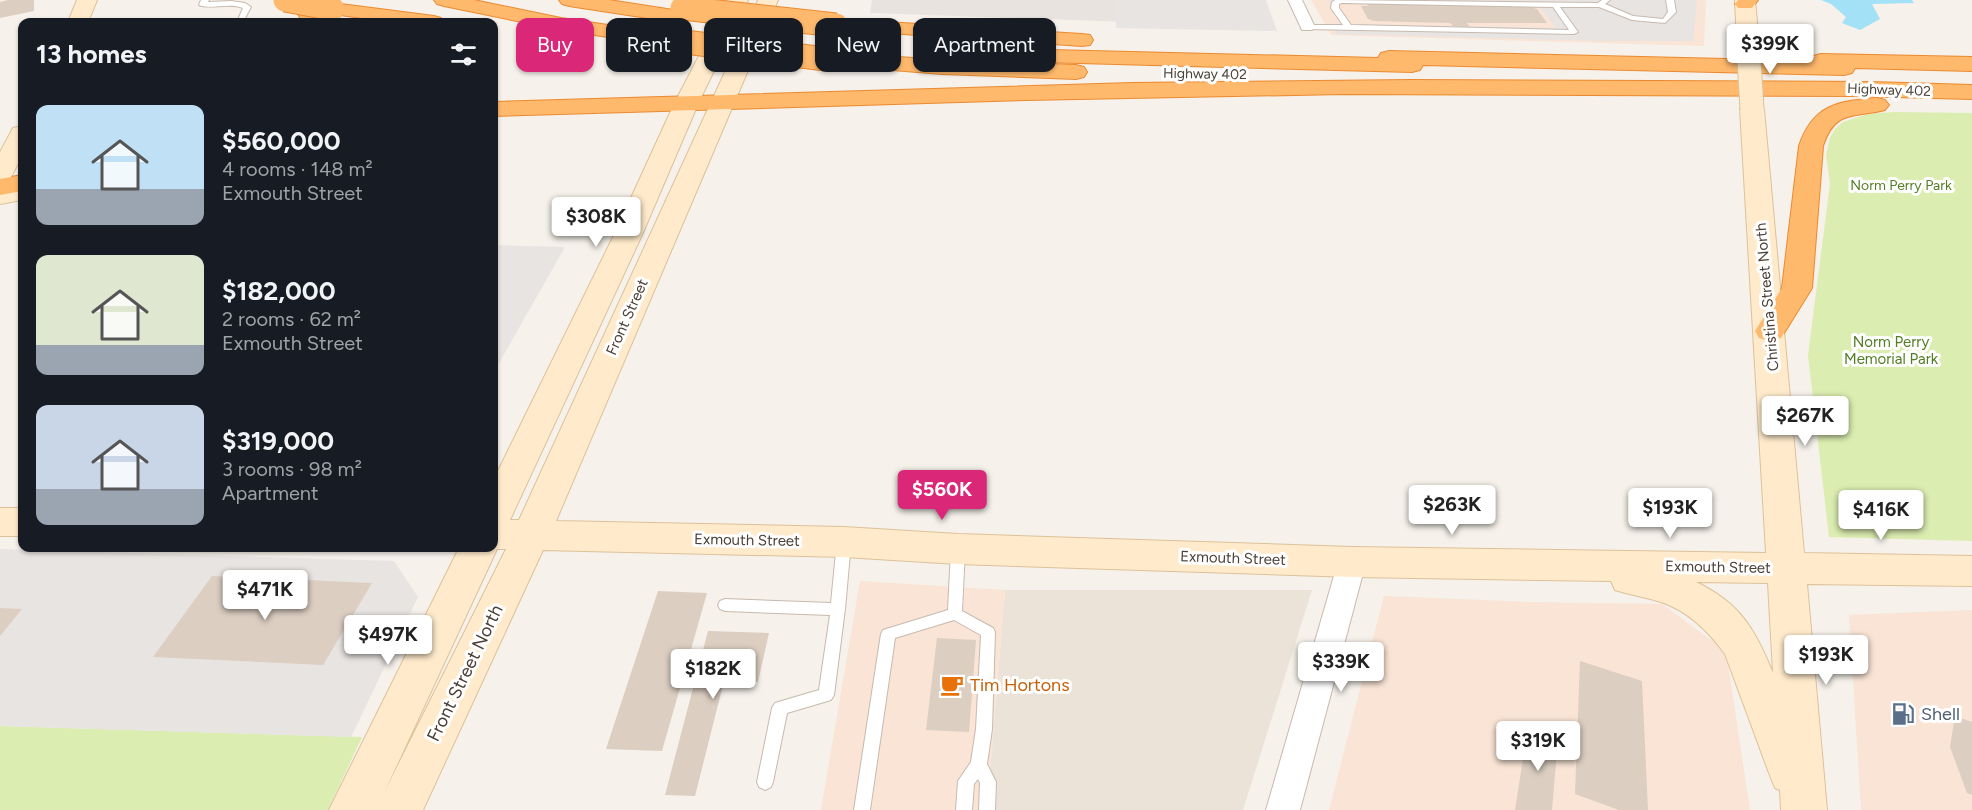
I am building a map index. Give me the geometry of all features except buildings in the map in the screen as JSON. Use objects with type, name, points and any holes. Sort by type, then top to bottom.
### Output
[{"type":"highway","points":[[285,0],[403,18]]},
{"type":"highway","points":[[302,0],[310,18]]},
{"type":"highway","points":[[444,0],[561,24],[606,25]]},
{"type":"highway","points":[[503,0],[617,18]]},
{"type":"highway","points":[[536,0],[628,18]]},
{"type":"highway","points":[[569,0],[639,18]]},
{"type":"highway","points":[[625,0],[658,18]]},
{"type":"highway","points":[[498,28],[606,27]]},
{"type":"highway","points":[[692,28],[815,39]]},
{"type":"highway","name":"Highway 402","points":[[692,32],[786,55],[815,45]]},
{"type":"highway","points":[[901,40],[1244,45],[1972,64]]},
{"type":"highway","name":"Highway 402","points":[[901,44],[992,49],[1972,71]]},
{"type":"highway","points":[[901,48],[932,52],[1106,59],[1972,78]]},
{"type":"highway","points":[[1694,56],[1972,51]]},
{"type":"highway","name":"Highway 402","points":[[901,65],[1060,72],[1972,92]]},
{"type":"highway","points":[[498,109],[1346,87],[1706,91],[1871,89]]},
{"type":"highway","points":[[1770,331],[1797,288],[1811,146],[1814,132],[1824,118],[1843,110],[1870,106],[1972,105]]},
{"type":"highway","points":[[0,188],[18,184]]},
{"type":"main road","points":[[80,18],[87,0]]},
{"type":"main road","points":[[498,507],[628,235],[686,104],[738,0]]},
{"type":"main road","name":"Front Street","points":[[512,534],[724,102],[768,0]]},
{"type":"main road","name":"Christina Street North","points":[[1746,1],[1804,809]]},
{"type":"main road","points":[[0,176],[18,141]]},
{"type":"main road","points":[[0,196],[18,193]]},
{"type":"main road","points":[[0,522],[18,522]]},
{"type":"main road","name":"Exmouth Street","points":[[512,534],[844,542],[958,549],[1352,562],[1972,571]]},
{"type":"main road","name":"Front Street North","points":[[399,810],[512,534]]},
{"type":"main road","points":[[352,810],[476,552]]},
{"type":"main road","points":[[1551,565],[1648,582],[1693,598],[1715,612],[1742,646],[1804,809]]},
{"type":"street","points":[[1295,0],[1307,27]]},
{"type":"street","points":[[1283,810],[1352,562]]},
{"type":"lane","points":[[205,0],[203,5],[226,2],[247,7],[242,18]]},
{"type":"lane","points":[[1349,27],[1335,8],[1336,2],[1603,3],[1632,18],[1665,21],[1672,12],[1670,0]]},
{"type":"lane","points":[[1307,27],[1574,32],[1555,4]]},
{"type":"lane","points":[[765,782],[780,708],[826,695],[838,609],[844,542]]},
{"type":"lane","points":[[954,614],[958,549]]},
{"type":"lane","points":[[725,605],[838,609]]},
{"type":"lane","points":[[862,810],[888,634],[954,614],[988,632],[984,729],[978,765],[966,781],[964,810]]},
{"type":"lane","points":[[978,765],[988,782],[987,810]]},
{"type":"shaded area","points":[[872,0],[1259,0],[1269,27],[1056,18],[870,13]]},
{"type":"shaded area","points":[[1114,0],[1266,0],[1277,31],[1116,28]]},
{"type":"shaded area","points":[[1311,0],[1706,0],[1704,46],[1331,35]]},
{"type":"shaded area","points":[[1329,0],[1697,0],[1693,41],[1604,41],[1336,34],[1333,24],[1556,28],[1540,7],[1330,3]]},
{"type":"shaded area","points":[[498,245],[565,247],[498,365]]},
{"type":"shaded area","points":[[0,549],[18,550],[18,552],[98,552],[394,561],[418,597],[351,737],[0,726]]},
{"type":"shaded area","points":[[860,581],[1005,590],[987,810],[821,810]]},
{"type":"shaded area","points":[[1005,590],[1312,590],[1243,810],[987,810]]},
{"type":"shaded area","points":[[1384,596],[1662,604],[1726,651],[1750,810],[1329,810]]},
{"type":"shaded area","points":[[1972,610],[1972,810],[1861,810],[1849,615]]},
{"type":"green space","name":"Norm Perry Park","points":[[1972,113],[1972,541],[1829,537],[1808,355],[1830,184],[1826,155],[1830,138],[1843,122],[1868,114]]},
{"type":"green space","points":[[0,726],[362,737],[328,810],[0,810]]},
{"type":"water","points":[[1821,0],[1912,0],[1914,3],[1872,4],[1880,19],[1860,30],[1842,23],[1846,17],[1831,4]]},
{"type":"place","name":"Tim Hortons","points":[[952,685]]},
{"type":"place","name":"Shell","points":[[1903,714]]},
{"type":"park label","name":"Norm Perry Memorial Park","points":[[1891,350]]}]
